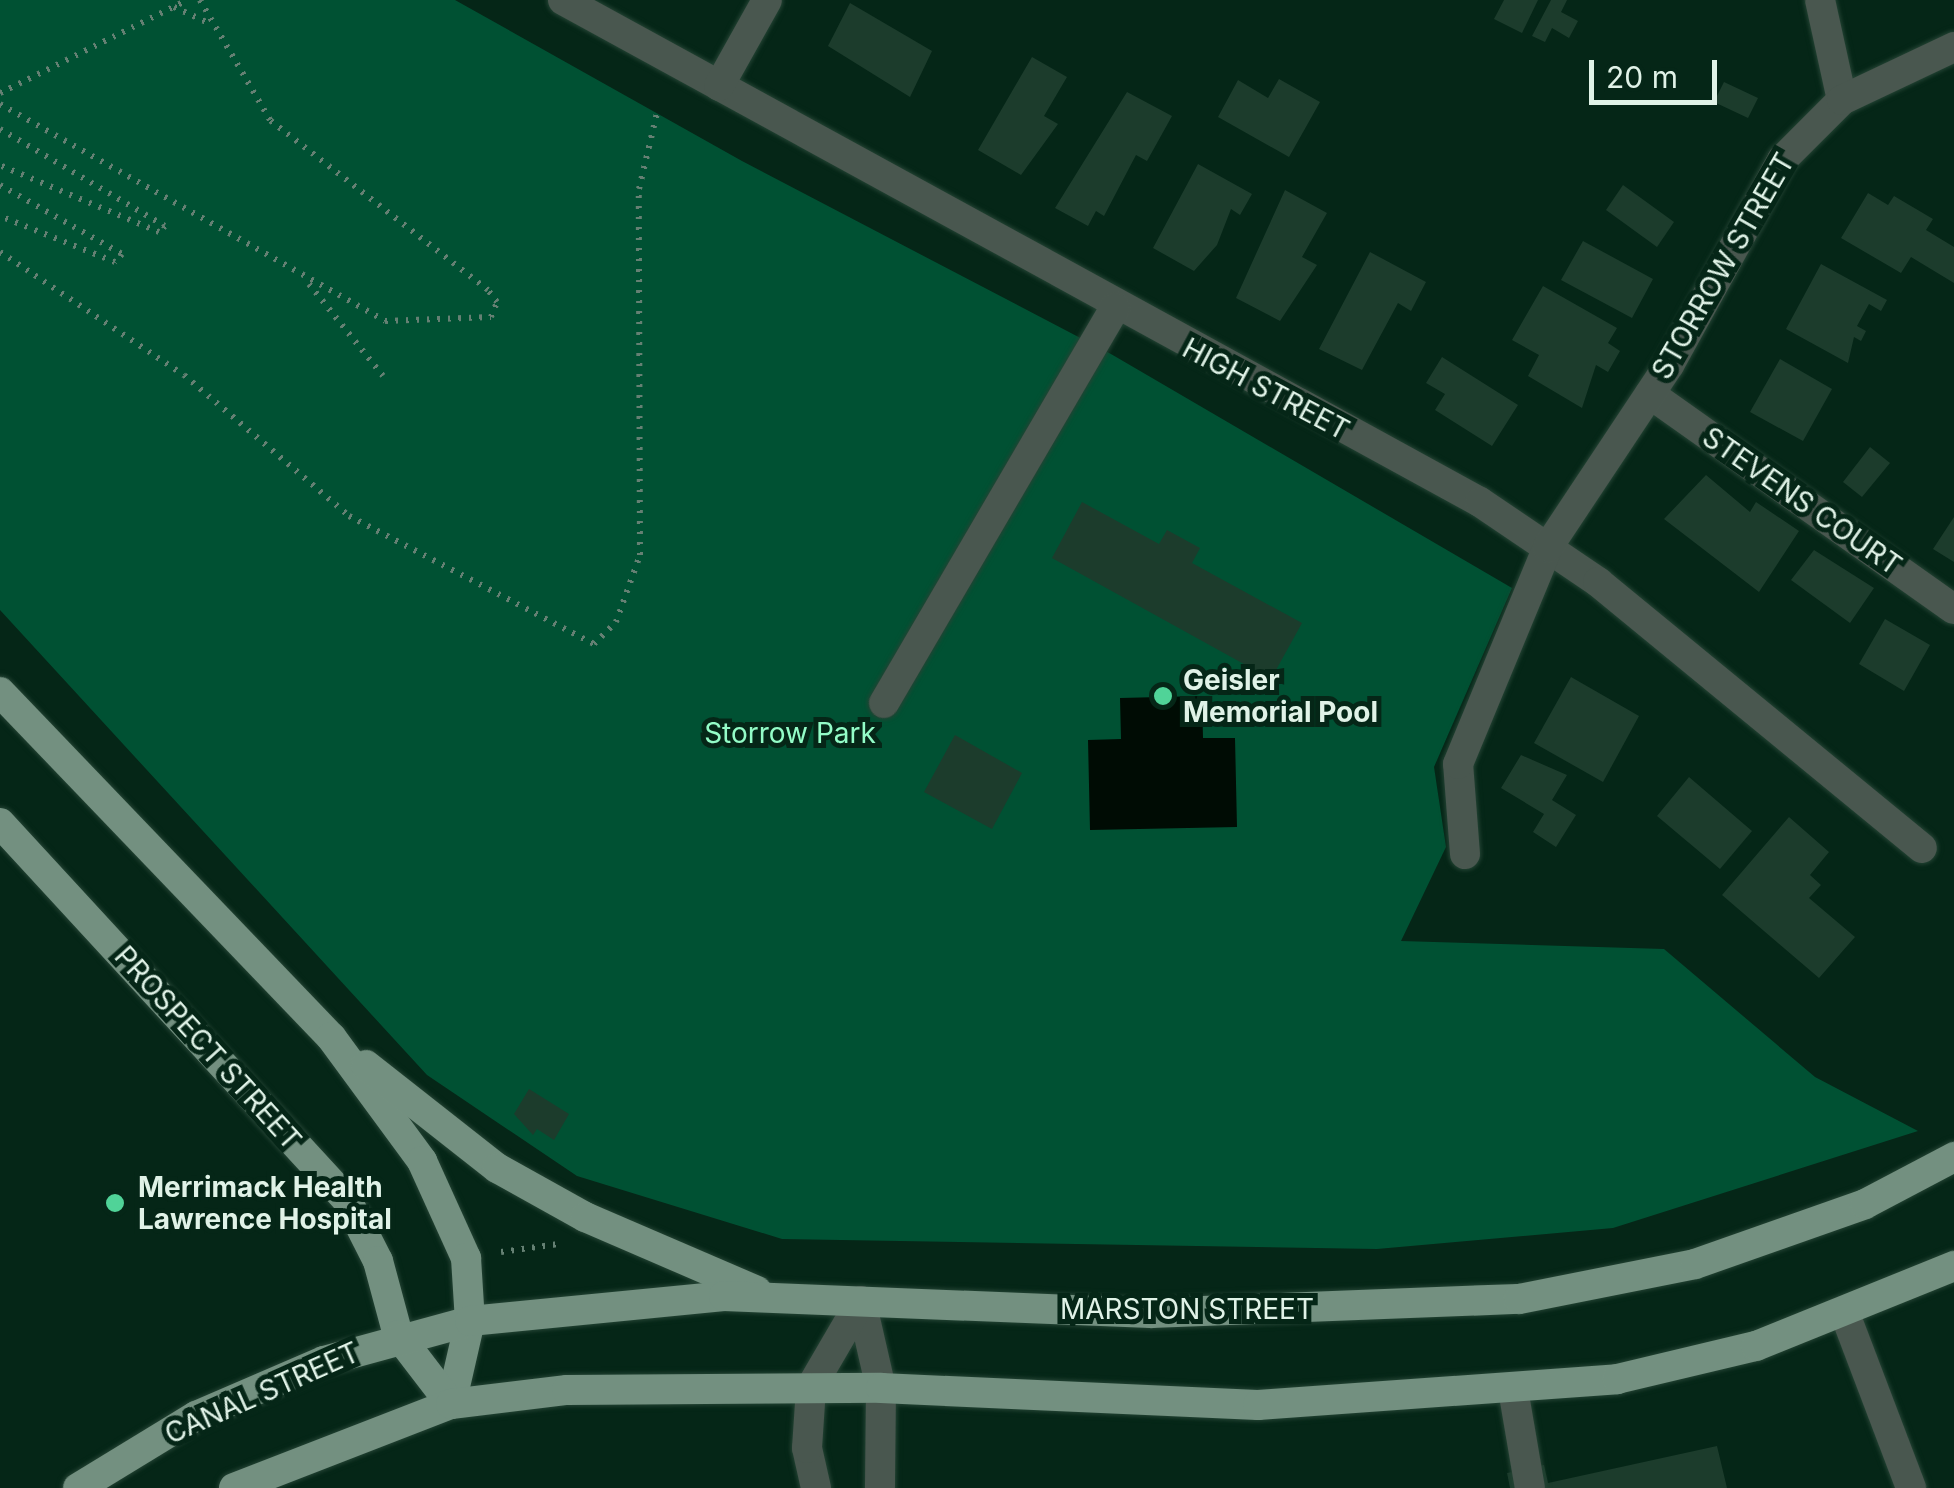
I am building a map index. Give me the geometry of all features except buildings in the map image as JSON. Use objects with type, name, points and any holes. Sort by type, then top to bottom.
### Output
[{"type":"main road","points":[[0,692],[331,1038],[422,1161],[466,1258],[470,1321],[452,1404]]},
{"type":"main road","name":"PROSPECT STREET","points":[[0,823],[347,1200],[378,1261],[398,1335],[452,1404]]},
{"type":"main road","points":[[331,1038],[496,1168],[585,1216],[773,1297]]},
{"type":"main road","name":"MARSTON STREET","points":[[398,1335],[626,1300],[773,1297],[1152,1313],[1519,1299],[1695,1264],[1865,1204],[1954,1157]]},
{"type":"main road","points":[[234,1488],[452,1404],[567,1390],[881,1388],[1258,1405],[1617,1379],[1756,1346],[1846,1314],[1954,1266]]},
{"type":"main road","name":"CANAL STREET","points":[[78,1488],[196,1416],[398,1335]]},
{"type":"street","name":"HIGH STREET","points":[[562,0],[1115,307],[1480,502],[1548,547],[1922,848]]},
{"type":"street","points":[[719,86],[767,0]]},
{"type":"street","points":[[1820,0],[1842,100]]},
{"type":"street","name":"STORROW STREET","points":[[1465,854],[1458,764],[1548,547],[1650,394],[1782,160],[1842,100],[1954,47]]},
{"type":"street","points":[[884,703],[1115,307]]},
{"type":"street","name":"STEVENS COURT","points":[[1650,394],[1954,609]]},
{"type":"street","points":[[816,1488],[807,1448],[811,1387],[861,1301]]},
{"type":"street","points":[[861,1301],[881,1388],[880,1488]]},
{"type":"street","points":[[1846,1314],[1911,1488]]},
{"type":"street","points":[[1513,1389],[1530,1488]]},
{"type":"path","points":[[0,93],[187,0]]},
{"type":"path","points":[[0,104],[308,283],[385,321],[491,317],[496,302],[270,120],[208,24],[200,0]]},
{"type":"path","points":[[173,6],[208,24]]},
{"type":"path","points":[[0,252],[184,375],[349,516],[594,644],[616,622],[640,555],[638,190],[657,112]]},
{"type":"path","points":[[0,129],[165,226],[159,232],[0,165]]},
{"type":"path","points":[[0,184],[122,254],[115,262],[0,216]]},
{"type":"path","points":[[308,283],[382,376]]},
{"type":"path","points":[[492,1254],[566,1243]]},
{"type":"green space","name":"Storrow Park","points":[[0,0],[455,0],[742,161],[1111,354],[1512,588],[1434,767],[1446,847],[1401,941],[1664,949],[1815,1077],[1918,1131],[1613,1228],[1377,1249],[782,1239],[577,1176],[427,1075],[0,610]]},
{"type":"shaded area","points":[[1202,696],[1203,738],[1235,738],[1237,827],[1090,830],[1088,740],[1121,739],[1120,698]]},
{"type":"place","name":"Geisler Memorial Pool","points":[[1163,696]]},
{"type":"place","name":"Merrimack Health Lawrence Hospital","points":[[115,1203]]}]
